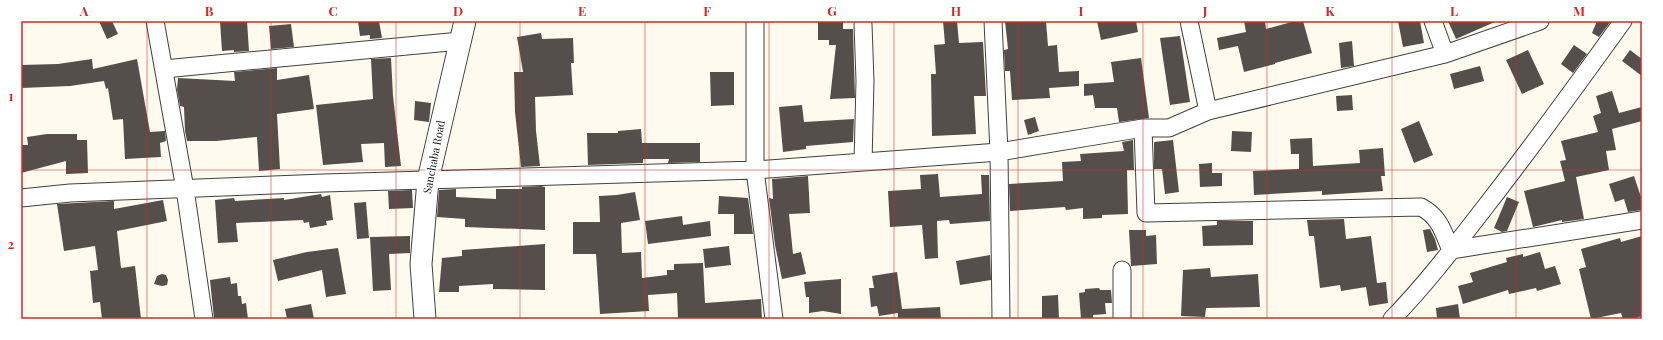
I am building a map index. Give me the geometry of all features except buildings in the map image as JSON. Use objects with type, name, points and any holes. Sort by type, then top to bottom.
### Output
[{"type":"street","points":[[155,21],[186,189],[204,319]]},
{"type":"street","name":"Sanchaba Road","points":[[425,319],[421,264],[428,180],[466,21]]},
{"type":"street","points":[[755,21],[755,170],[774,319]]},
{"type":"street","points":[[993,21],[999,152],[1001,319]]},
{"type":"street","points":[[1188,21],[1208,110]]},
{"type":"street","points":[[1433,21],[1445,54]]},
{"type":"street","points":[[21,198],[70,193],[755,170],[999,152],[1143,128],[1169,128],[1208,110],[1445,54],[1540,21]]},
{"type":"street","points":[[1392,319],[1410,300],[1451,250],[1539,138],[1623,21]]},
{"type":"street","points":[[863,24],[865,81],[863,162]]},
{"type":"street","points":[[164,69],[460,41]]},
{"type":"street","points":[[1143,128],[1146,213],[1421,208],[1430,212],[1438,221],[1451,250]]},
{"type":"street","points":[[1451,250],[1642,220]]},
{"type":"street","points":[[1122,270],[1122,319]]}]
